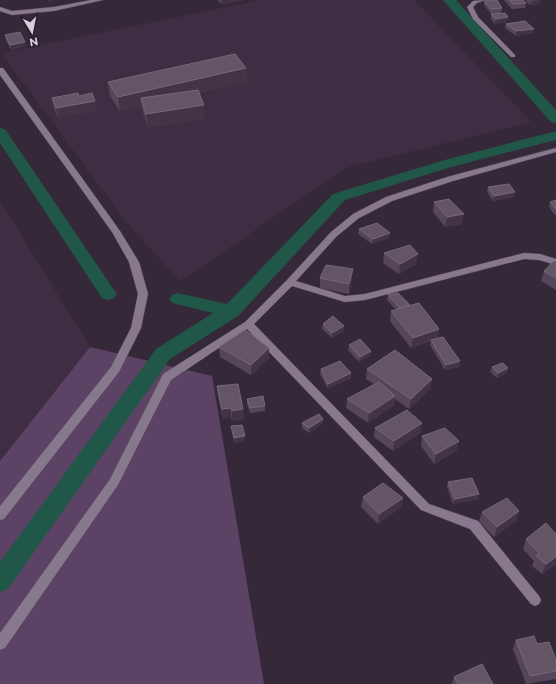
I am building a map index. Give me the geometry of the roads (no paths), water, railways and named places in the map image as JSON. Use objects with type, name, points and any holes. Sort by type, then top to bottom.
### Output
[{"type":"street","points":[[482,0],[475,2],[470,7],[475,18],[513,56]]},
{"type":"street","points":[[0,70],[116,231],[134,262],[143,294],[136,328],[115,369],[0,516]]},
{"type":"street","points":[[0,644],[114,482],[167,377],[248,324],[290,282],[334,234],[356,216],[389,199],[450,179],[556,150]]},
{"type":"street","points":[[290,282],[345,299],[365,297],[524,256],[540,257],[556,262]]},
{"type":"street","points":[[248,324],[424,507],[474,525],[535,600]]},
{"type":"lane","points":[[0,9],[12,14],[54,9],[100,0]]},
{"type":"waterway","points":[[449,0],[556,119]]},
{"type":"waterway","points":[[0,132],[108,294]]},
{"type":"waterway","points":[[231,311],[339,197],[446,164],[556,135]]},
{"type":"waterway","points":[[178,299],[231,311]]},
{"type":"waterway","points":[[0,581],[163,354],[231,311]]}]
